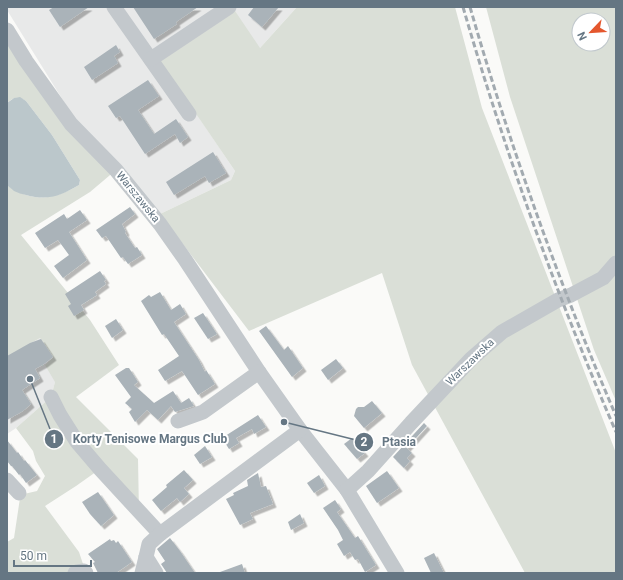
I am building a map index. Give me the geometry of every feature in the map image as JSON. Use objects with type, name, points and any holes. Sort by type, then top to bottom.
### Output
[{"type":"street","points":[[114,7],[189,114]]},
{"type":"street","points":[[151,59],[229,7]]},
{"type":"street","name":"Warszawska","points":[[7,30],[26,61],[71,124],[116,170],[160,224],[184,258],[258,372],[300,430],[347,490],[397,573]]},
{"type":"street","name":"Warszawska","points":[[347,490],[368,471],[471,359],[497,336],[558,300],[571,295],[603,278],[616,264]]},
{"type":"street","points":[[178,421],[203,412],[258,372]]},
{"type":"street","points":[[50,397],[77,442],[160,534]]},
{"type":"street","points":[[142,573],[149,544],[160,534],[300,430]]},
{"type":"street","points":[[7,480],[19,493]]},
{"type":"street","points":[[146,557],[156,573]]},
{"type":"street","points":[[75,573],[84,571],[86,573]]},
{"type":"shaded area","points":[[7,7],[297,7],[260,48],[160,60],[235,171],[231,180],[160,214],[74,118],[7,10]]},
{"type":"shaded area","points":[[297,7],[455,7],[482,108],[616,453],[616,573],[525,573],[412,365],[382,273],[249,331],[160,214],[231,180],[235,171],[160,61],[235,11],[260,48]]},
{"type":"shaded area","points":[[486,7],[616,7],[616,401],[594,350],[510,97]]},
{"type":"shaded area","points":[[7,40],[116,170],[90,192],[21,235],[90,320],[119,365],[76,397],[138,459],[139,512],[100,469],[45,506],[79,552],[86,573],[7,573],[7,542],[14,538],[20,498],[24,494],[37,491],[45,476],[36,461],[33,451],[16,428],[51,397],[55,382],[45,365],[53,358],[40,338],[7,357],[7,185],[25,195],[43,197],[61,194],[70,190],[79,185],[80,180],[52,135],[26,101],[21,98],[16,98],[7,103]]},
{"type":"shaded area","points":[[20,97],[26,101],[52,135],[80,180],[79,185],[60,195],[41,198],[14,191],[7,185],[7,103],[14,98]]},
{"type":"shaded area","points":[[40,338],[53,358],[55,382],[51,397],[16,428],[7,434],[7,357]]},
{"type":"building","points":[[54,7],[89,7],[60,27],[49,10]]},
{"type":"building","points":[[133,7],[198,7],[176,22],[177,24],[154,39]]},
{"type":"building","points":[[254,7],[279,7],[262,27],[248,15]]},
{"type":"building","points":[[116,45],[120,52],[114,56],[118,63],[92,80],[84,67]]},
{"type":"building","points":[[148,80],[159,96],[138,110],[154,134],[176,119],[188,137],[180,143],[175,134],[145,154],[120,116],[116,118],[108,106]]},
{"type":"building","points":[[213,152],[226,173],[209,183],[205,176],[174,195],[166,182]]},
{"type":"building","points":[[130,207],[135,214],[122,224],[126,232],[125,233],[135,248],[137,247],[142,255],[128,264],[123,257],[121,258],[106,236],[102,238],[96,230]]},
{"type":"building","points":[[80,210],[87,220],[69,232],[87,260],[63,278],[54,266],[69,255],[58,240],[45,248],[35,233],[64,214],[67,219]]},
{"type":"building","points":[[100,271],[106,280],[104,281],[106,284],[95,292],[97,295],[81,305],[84,310],[74,316],[68,306],[71,304],[65,294]]},
{"type":"building","points":[[160,292],[171,310],[180,304],[186,314],[174,322],[199,360],[205,372],[206,370],[215,384],[198,395],[182,371],[165,381],[158,370],[179,356],[164,334],[162,335],[141,301],[149,295],[151,297]]},
{"type":"building","points":[[203,313],[217,334],[208,339],[194,318]]},
{"type":"building","points":[[116,319],[123,330],[112,338],[105,326]]},
{"type":"building","points":[[266,326],[284,350],[288,346],[303,368],[292,377],[259,331]]},
{"type":"building","points":[[41,339],[53,357],[35,369],[40,378],[22,390],[31,404],[23,411],[7,420],[7,356],[30,343]]},
{"type":"building","points":[[336,359],[343,368],[328,380],[321,370]]},
{"type":"building","points":[[126,368],[129,368],[138,382],[134,385],[154,403],[173,391],[181,403],[189,398],[194,406],[175,412],[171,406],[158,420],[147,410],[135,422],[129,412],[132,409],[125,403],[131,397],[115,375]]},
{"type":"building","points":[[372,401],[382,413],[364,428],[354,416],[356,409],[358,407],[364,407]]},
{"type":"building","points":[[258,415],[266,427],[254,434],[252,429],[236,438],[239,443],[229,449],[222,438]]},
{"type":"building","points":[[424,423],[427,426],[407,448],[412,453],[407,458],[410,461],[404,468],[393,457]]},
{"type":"building","points":[[352,438],[365,453],[357,459],[344,444]]},
{"type":"building","points":[[7,440],[37,475],[26,483],[20,474],[19,475],[7,461]]},
{"type":"building","points":[[205,446],[212,457],[200,464],[194,455]]},
{"type":"building","points":[[184,470],[193,480],[184,488],[189,494],[180,502],[177,498],[161,511],[152,500],[167,487],[166,485]]},
{"type":"building","points":[[387,471],[399,488],[377,503],[366,486]]},
{"type":"building","points":[[258,473],[261,487],[266,486],[273,504],[250,513],[253,519],[240,525],[226,499],[234,495],[233,493],[248,486],[247,480]]},
{"type":"building","points":[[319,475],[325,486],[314,493],[307,483]]},
{"type":"building","points":[[98,492],[114,515],[101,526],[82,502]]},
{"type":"building","points":[[335,500],[341,509],[337,512],[355,538],[358,536],[376,565],[365,572],[358,559],[355,560],[350,552],[344,556],[337,544],[343,540],[323,508]]},
{"type":"building","points":[[300,514],[304,523],[291,530],[288,522]]},
{"type":"building","points":[[170,538],[195,573],[167,573],[161,564],[165,561],[157,549]]},
{"type":"building","points":[[110,539],[111,541],[114,540],[116,543],[118,541],[132,562],[116,573],[98,573],[93,563],[95,562],[88,554]]},
{"type":"building","points":[[434,553],[444,573],[431,573],[424,558]]},
{"type":"building","points":[[242,564],[245,573],[220,572]]},
{"type":"railway","points":[[463,7],[496,115],[552,275],[616,432]]},
{"type":"railway","points":[[470,7],[502,111],[555,265],[616,416]]},
{"type":"place","name":"Korty Tenisowe Margus Club","points":[[30,379]]},
{"type":"place","name":"Ptasia","points":[[284,422]]}]
